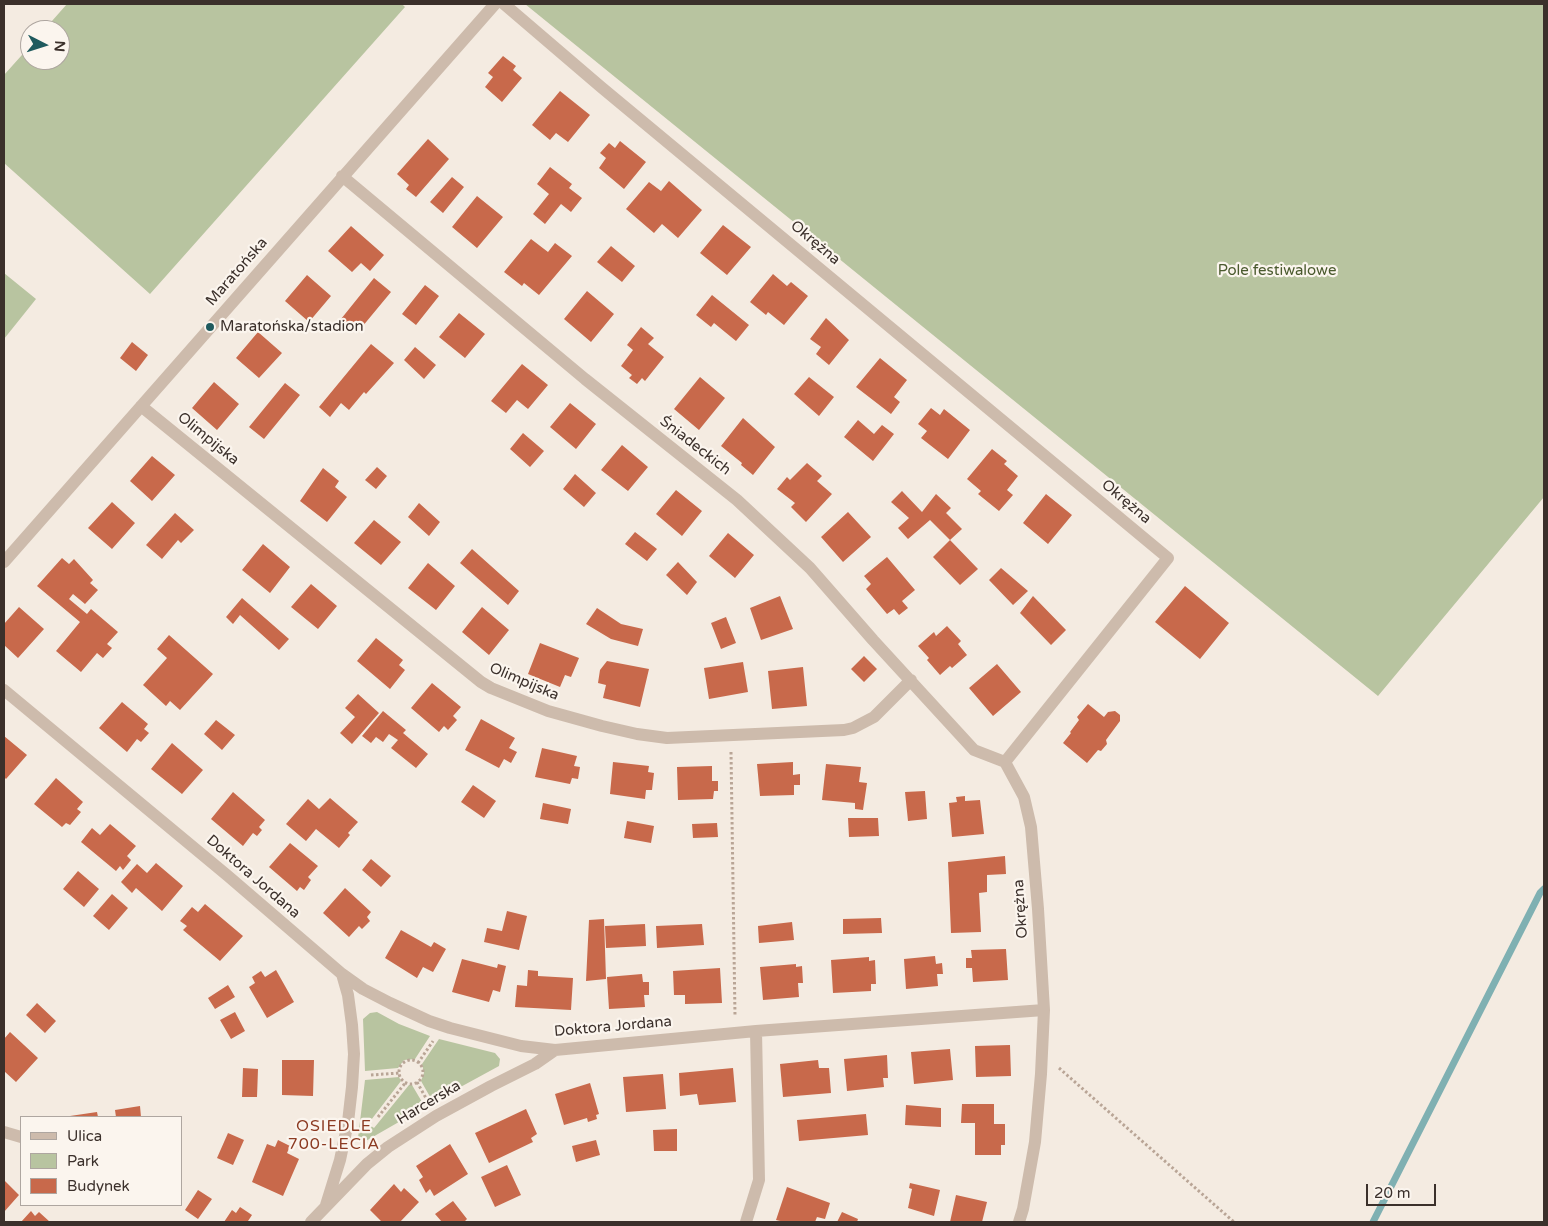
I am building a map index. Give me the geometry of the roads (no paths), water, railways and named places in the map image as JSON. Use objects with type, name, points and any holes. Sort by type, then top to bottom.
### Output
[{"type":"street","name":"Maratońska","points":[[4,562],[495,4]]},
{"type":"street","name":"Okrężna","points":[[504,4],[1168,558],[1005,762],[1024,798],[1031,828],[1044,1010],[1042,1067],[1035,1142],[1023,1210],[1019,1222]]},
{"type":"street","name":"Śniadeckich","points":[[342,176],[585,380],[737,500],[810,568],[974,750],[1005,762]]},
{"type":"street","name":"Olimpijska","points":[[142,406],[442,651],[491,688],[548,711],[576,720],[636,734],[667,738],[853,728],[874,717],[911,680]]},
{"type":"street","name":"Doktora Jordana","points":[[4,690],[221,870],[342,974],[363,989],[390,1003],[443,1026],[521,1046],[555,1050],[756,1031],[1044,1010]]},
{"type":"street","points":[[326,1206],[340,1160],[348,1122],[353,1076],[352,1025],[348,995],[342,974]]},
{"type":"street","points":[[746,1222],[759,1180],[756,1031]]},
{"type":"street","name":"Harcerska","points":[[311,1222],[367,1164],[388,1147],[436,1116],[535,1064],[555,1050]]},
{"type":"street","points":[[4,1132],[20,1137]]},
{"type":"waterway","points":[[1373,1222],[1540,893],[1544,889]]},
{"type":"place","name":"Maratońska/stadion","points":[[210,327]]},
{"type":"district","name":"OSIEDLE 700-LECIA","points":[[334,1136]]},
{"type":"park label","name":"Pole festiwalowe","points":[[1277,271]]}]
